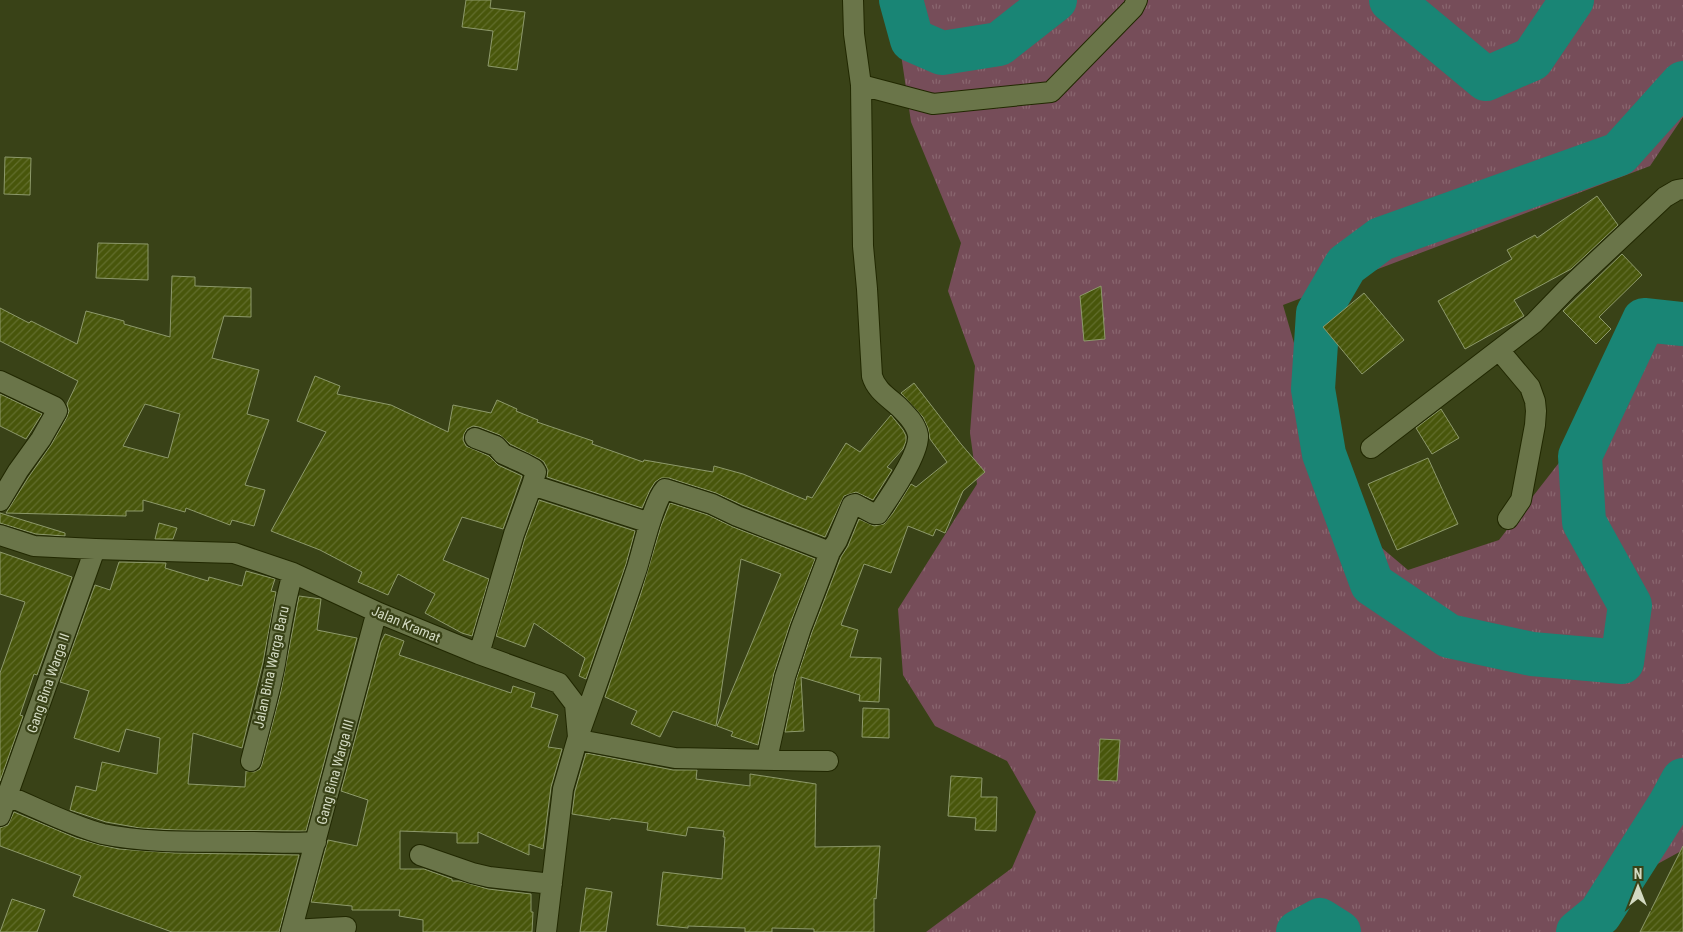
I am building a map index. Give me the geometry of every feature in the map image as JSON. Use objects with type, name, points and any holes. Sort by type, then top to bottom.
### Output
[{"type":"street","points":[[767,759],[785,677],[801,628],[830,552],[852,505],[855,504],[874,514],[878,514],[902,477],[918,442],[918,435],[914,424],[876,386],[872,376],[863,246],[861,86],[854,34],[853,0]]},
{"type":"street","points":[[861,86],[934,104],[1051,92],[1133,8],[1137,0]]},
{"type":"street","points":[[1371,448],[1534,323],[1665,197],[1677,190],[1683,189]]},
{"type":"street","points":[[1499,350],[1530,387],[1536,411],[1521,500],[1508,519]]},
{"type":"street","points":[[0,381],[55,407],[56,413],[0,501]]},
{"type":"street","points":[[475,438],[496,446],[503,454],[534,469],[536,474],[514,534],[479,654]]},
{"type":"street","points":[[532,486],[650,523]]},
{"type":"street","points":[[828,761],[675,758],[585,741],[578,737],[626,602],[650,523],[663,491],[668,489],[712,504],[737,516],[830,552]]},
{"type":"street","name":"Jalan Kramat","points":[[0,535],[34,546],[234,553],[293,573],[379,613],[479,654],[559,683],[575,704],[578,737],[563,789],[546,932]]},
{"type":"street","name":"Gang Bina Warga II","points":[[0,816],[95,549]]},
{"type":"street","name":"Jalan Bina Warga Baru","points":[[251,760],[275,665],[288,590],[293,573]]},
{"type":"street","name":"Gang Bina Warga III","points":[[291,931],[374,622],[379,613]]},
{"type":"street","points":[[8,796],[80,826],[112,835],[175,842],[298,844],[316,842]]},
{"type":"street","points":[[420,855],[489,877],[552,884]]},
{"type":"street","points":[[291,931],[346,927]]},
{"type":"green space","points":[[893,0],[1683,0],[1683,117],[1650,166],[1283,305],[1344,516],[1408,570],[1499,540],[1674,315],[1683,323],[1683,850],[1632,878],[1598,932],[926,932],[1012,868],[1036,812],[1007,761],[935,726],[903,675],[898,609],[977,484],[970,433],[975,366],[948,291],[961,243],[911,122]]},
{"type":"building","points":[[466,0],[491,0],[490,8],[525,12],[517,70],[488,66],[493,31],[462,27]]},
{"type":"building","points":[[5,157],[31,158],[30,195],[4,194]]},
{"type":"building","points":[[1597,196],[1618,225],[1571,269],[1514,300],[1524,316],[1465,349],[1438,301],[1512,259],[1507,250],[1535,235],[1537,238]]},
{"type":"building","points":[[98,243],[148,244],[148,280],[96,278]]},
{"type":"building","points":[[1622,254],[1642,275],[1599,317],[1611,329],[1596,344],[1563,311]]},
{"type":"building","points":[[172,276],[195,277],[195,286],[251,288],[251,317],[224,316],[212,358],[259,370],[247,414],[269,420],[245,485],[265,490],[254,526],[232,520],[230,525],[186,508],[185,512],[143,500],[143,511],[126,511],[126,516],[6,513],[51,445],[67,417],[69,411],[67,404],[78,381],[0,341],[0,308],[77,344],[86,311],[124,321],[124,324],[170,337]],"holes":[[[145,404],[180,414],[168,458],[123,446]]]},
{"type":"building","points":[[1101,286],[1105,339],[1084,341],[1080,296]]},
{"type":"building","points":[[1364,293],[1404,340],[1362,374],[1323,327]]},
{"type":"building","points":[[315,376],[340,386],[337,394],[391,405],[448,432],[453,405],[491,413],[497,400],[517,409],[516,411],[538,420],[537,422],[593,441],[592,444],[643,462],[644,460],[713,472],[714,466],[743,474],[806,500],[807,496],[812,498],[846,443],[860,452],[891,415],[903,430],[906,441],[903,449],[887,467],[892,470],[873,500],[856,492],[844,496],[825,537],[716,493],[669,478],[661,478],[655,482],[642,508],[547,477],[548,470],[540,459],[510,444],[500,435],[473,426],[467,429],[464,434],[463,440],[466,446],[489,456],[498,465],[522,476],[503,529],[462,517],[443,560],[489,579],[472,636],[462,633],[425,613],[435,594],[398,574],[388,595],[358,582],[362,572],[320,550],[271,531],[326,432],[297,421]]},
{"type":"building","points":[[914,383],[985,472],[963,491],[945,533],[936,529],[933,536],[908,526],[891,573],[864,564],[841,625],[858,630],[850,657],[881,658],[879,702],[859,701],[860,695],[801,677],[804,731],[785,732],[796,680],[812,632],[841,557],[848,546],[859,519],[874,526],[884,524],[911,484],[916,487],[947,462],[930,439],[923,417],[901,393]]},
{"type":"building","points":[[0,394],[42,414],[26,439],[0,426]]},
{"type":"building","points":[[1441,409],[1459,438],[1432,454],[1416,428]]},
{"type":"building","points":[[1428,458],[1458,524],[1397,550],[1368,484]]},
{"type":"building","points":[[539,500],[635,531],[626,564],[586,679],[579,676],[585,658],[534,623],[525,647],[496,636],[525,538]]},
{"type":"building","points":[[670,503],[708,515],[733,527],[815,559],[790,624],[774,673],[758,745],[731,736],[733,732],[717,726],[781,574],[741,559],[716,726],[673,711],[660,737],[631,724],[637,711],[605,697]]},
{"type":"building","points":[[0,513],[65,533],[65,536],[36,534],[0,523]]},
{"type":"building","points":[[159,523],[177,528],[173,539],[155,539]]},
{"type":"building","points":[[0,552],[72,577],[37,675],[34,674],[20,715],[23,716],[0,781],[0,673],[25,602],[0,594]]},
{"type":"building","points":[[119,562],[166,563],[165,568],[208,581],[209,577],[242,586],[246,571],[275,579],[271,591],[276,592],[263,662],[242,748],[193,733],[188,784],[245,787],[246,771],[254,772],[260,769],[281,691],[299,596],[321,599],[317,630],[357,638],[306,831],[140,828],[106,822],[70,810],[76,786],[96,791],[102,762],[157,774],[160,738],[126,729],[119,752],[74,738],[89,691],[60,682],[95,585],[110,590]]},
{"type":"building","points":[[385,634],[404,641],[399,655],[511,693],[513,686],[535,693],[531,707],[558,715],[548,747],[562,749],[551,787],[543,849],[529,844],[529,855],[478,832],[478,843],[457,843],[457,833],[400,831],[400,869],[424,869],[452,879],[452,881],[460,881],[488,889],[531,894],[531,912],[533,912],[532,932],[423,932],[423,920],[399,916],[400,910],[352,910],[352,906],[311,902],[328,840],[357,846],[368,800],[341,791],[381,642]]},
{"type":"building","points":[[863,708],[889,709],[889,738],[862,737]]},
{"type":"building","points":[[1100,739],[1120,740],[1117,781],[1098,780]]},
{"type":"building","points":[[586,753],[673,770],[697,770],[696,779],[750,786],[750,774],[816,784],[815,847],[880,846],[876,899],[874,898],[874,932],[814,932],[814,929],[772,928],[772,932],[745,932],[745,928],[688,926],[688,928],[657,925],[663,872],[722,879],[724,831],[688,827],[686,836],[647,830],[648,823],[572,814],[575,791]]},
{"type":"building","points":[[951,776],[982,778],[981,797],[997,797],[996,831],[975,830],[976,818],[948,816]]},
{"type":"building","points":[[14,812],[76,838],[119,849],[175,853],[299,855],[279,932],[172,932],[73,896],[81,876],[0,846],[0,828],[8,825]]},
{"type":"building","points":[[1683,846],[1683,932],[1640,932]]},
{"type":"building","points":[[586,888],[612,892],[606,932],[580,932]]},
{"type":"building","points":[[12,899],[45,910],[37,932],[0,932]]},
{"type":"waterway","points":[[901,0],[912,40],[942,53],[999,44],[1055,0]]},
{"type":"waterway","points":[[1391,0],[1486,79],[1532,59],[1572,0]]},
{"type":"waterway","points":[[1683,83],[1619,154],[1381,239],[1346,265],[1318,313],[1313,389],[1324,454],[1372,584],[1449,636],[1532,654],[1622,662],[1630,605],[1584,522],[1580,456],[1644,320],[1683,324]]},
{"type":"waterway","points":[[1578,932],[1600,914],[1670,804],[1683,780]]},
{"type":"waterway","points":[[1298,932],[1320,920],[1339,932]]}]
